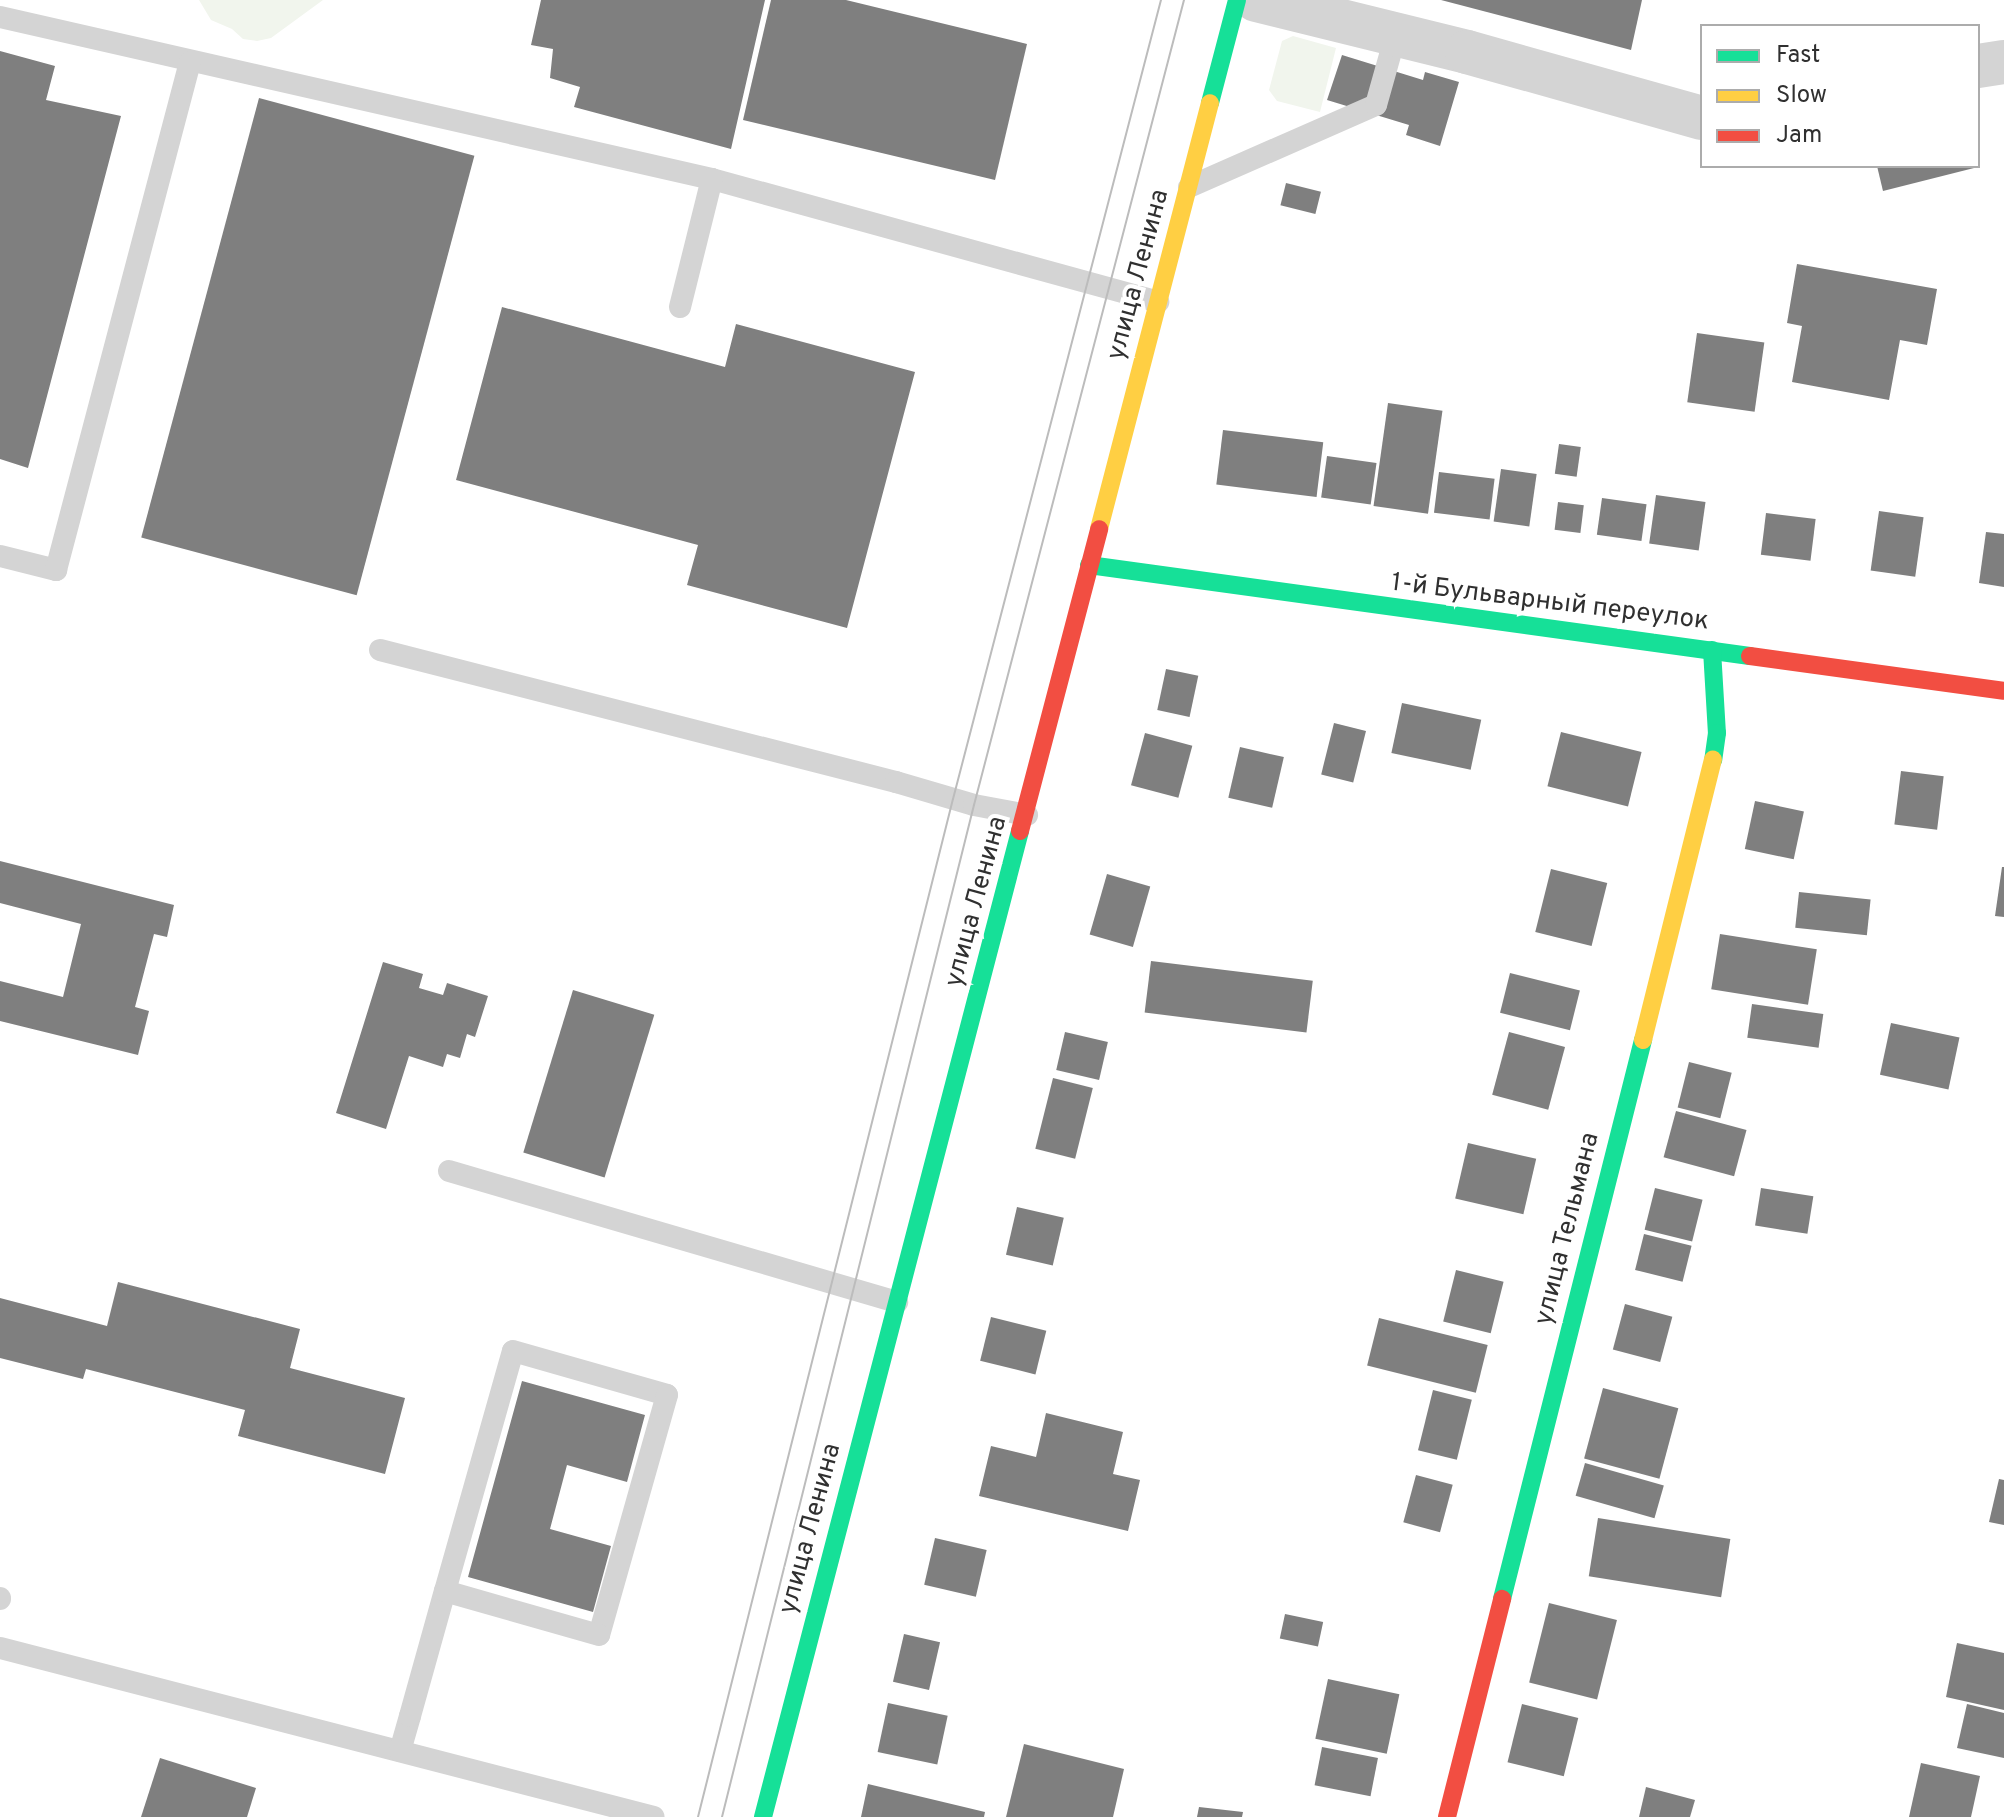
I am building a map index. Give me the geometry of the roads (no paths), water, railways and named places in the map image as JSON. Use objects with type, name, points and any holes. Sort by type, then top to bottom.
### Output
[{"type":"street","name":"улица Ленина","points":[[763,1817],[1027,815],[1237,0]]},
{"type":"street","points":[[1256,0],[1396,34],[1700,117]]},
{"type":"street","points":[[1980,66],[2004,62]]},
{"type":"street","name":"1-й Бульварный переулок","points":[[1089,565],[2004,691]]},
{"type":"street","name":"улица Тельмана","points":[[1447,1817],[1714,757],[1717,733],[1712,650]]},
{"type":"lane","points":[[0,17],[712,179],[1158,302]]},
{"type":"lane","points":[[1189,187],[1376,105],[1396,34]]},
{"type":"lane","points":[[0,556],[56,570],[190,62]]},
{"type":"lane","points":[[680,307],[712,179]]},
{"type":"lane","points":[[380,650],[896,782],[974,805],[1027,815]]},
{"type":"lane","points":[[449,1171],[897,1302]]},
{"type":"lane","points":[[400,1751],[445,1591],[513,1351],[667,1395],[599,1635],[445,1591]]},
{"type":"lane","points":[[0,1648],[654,1817]]},
{"type":"tram line","points":[[698,1817],[953,799],[1161,0]]},
{"type":"tram line","points":[[722,1817],[974,805],[1184,0]]}]
